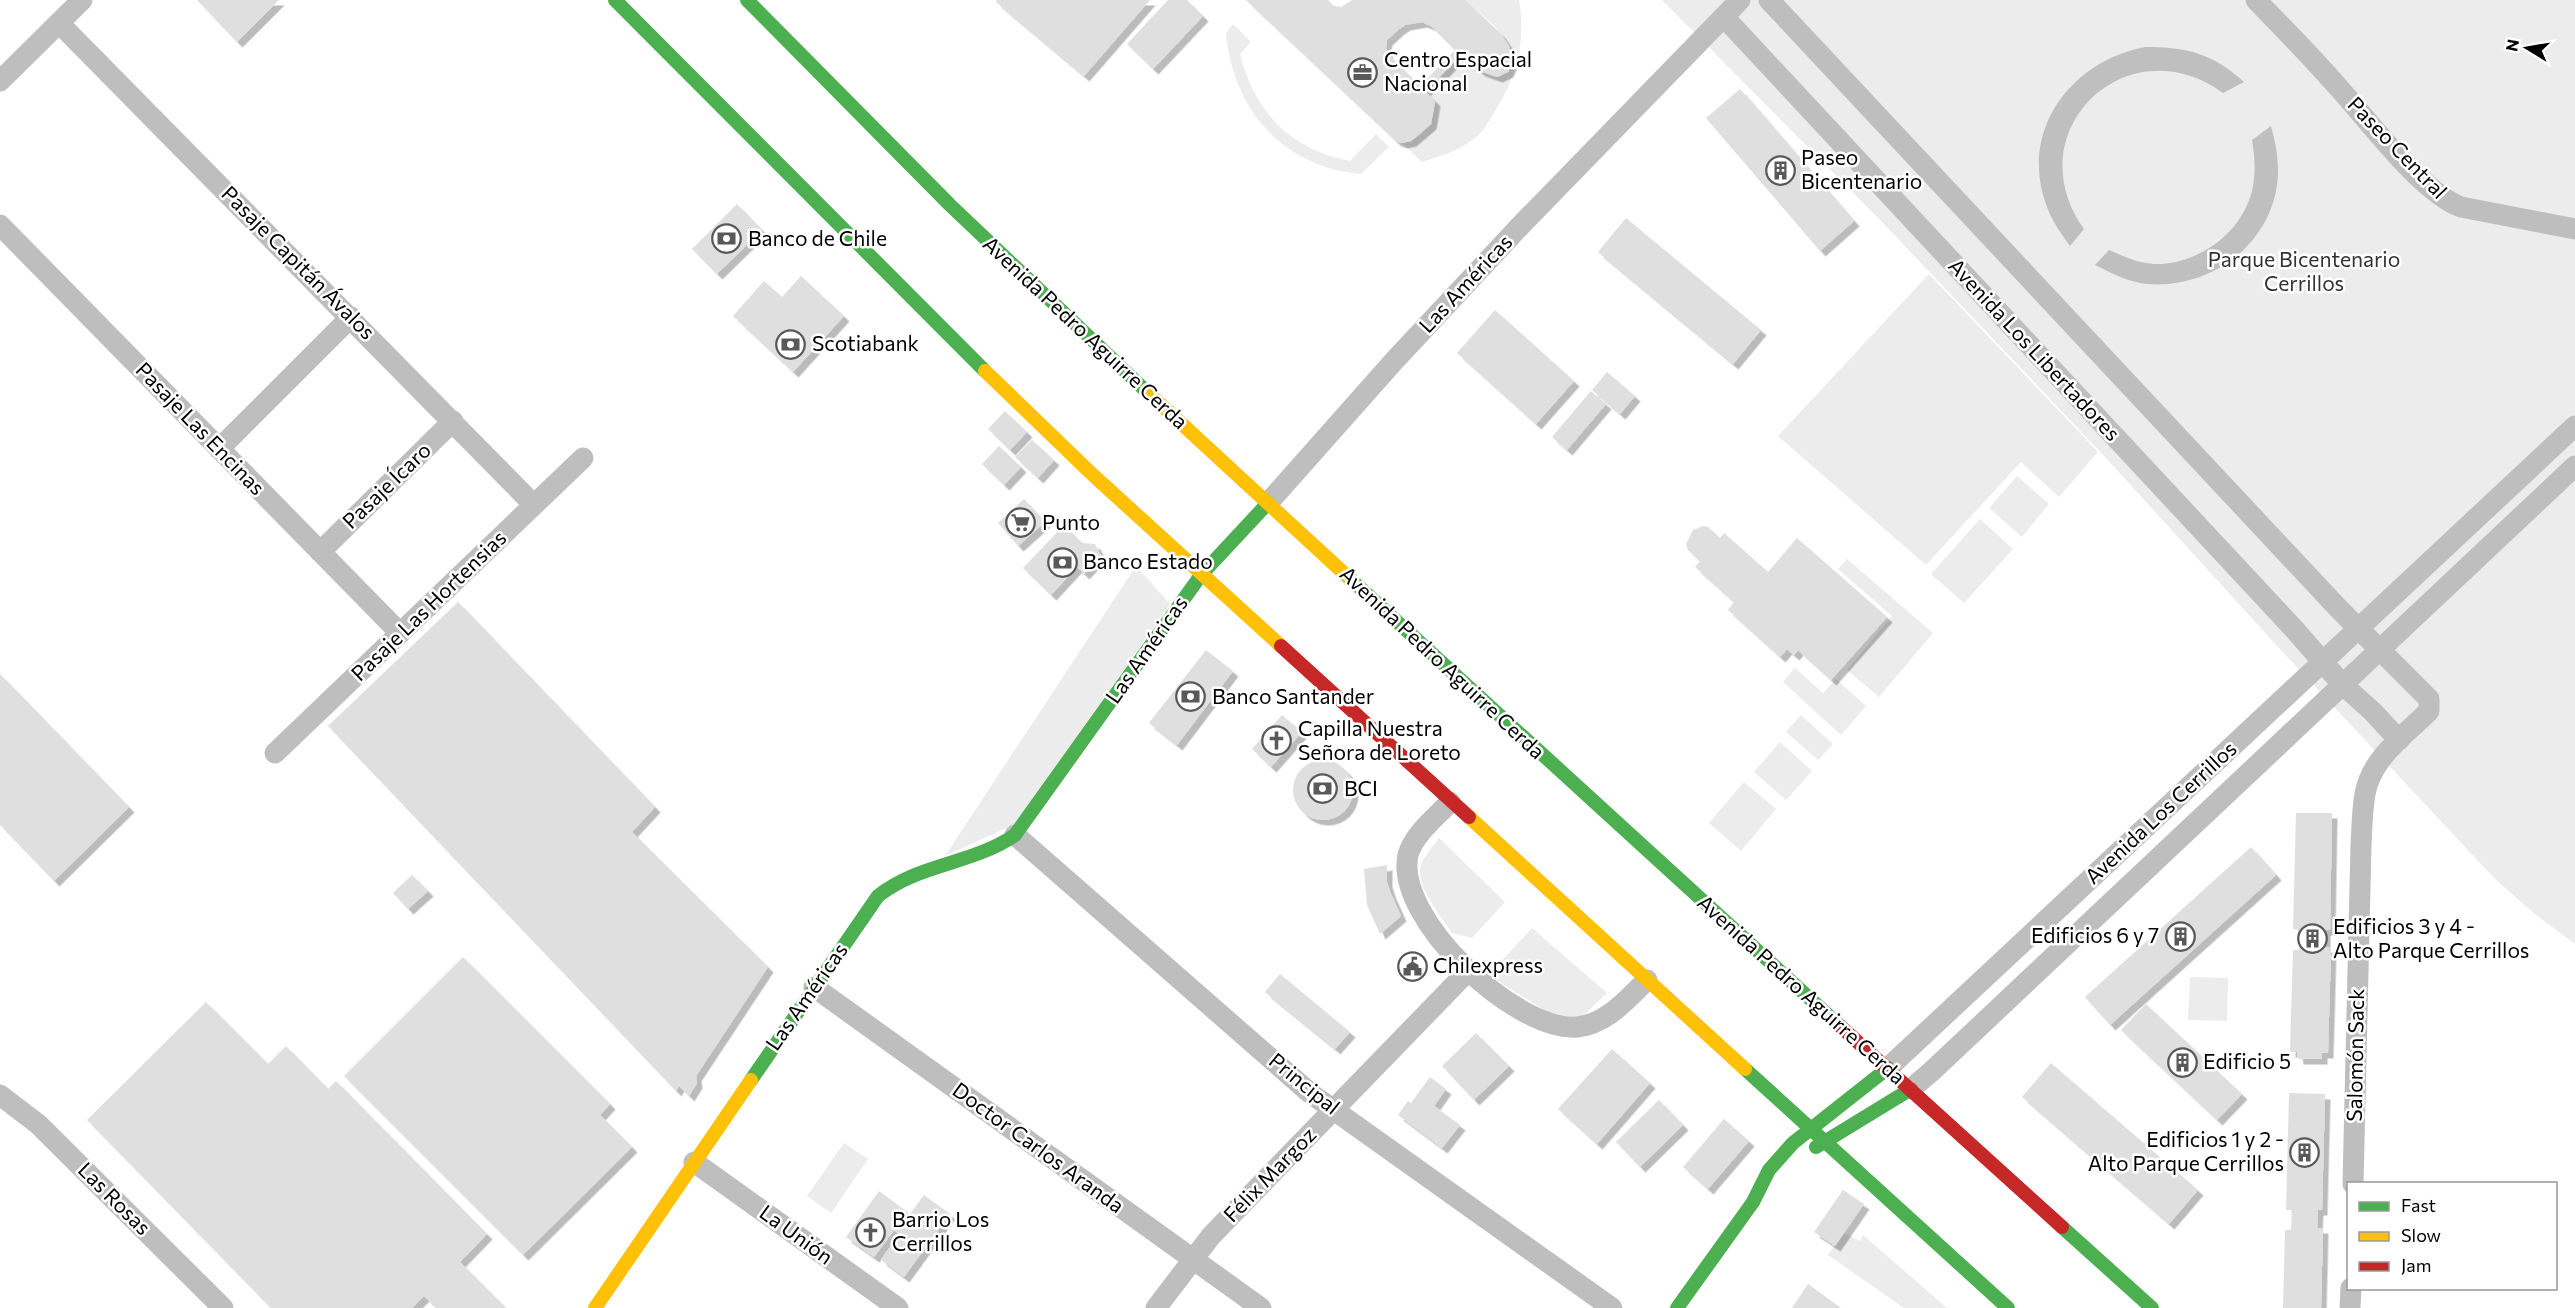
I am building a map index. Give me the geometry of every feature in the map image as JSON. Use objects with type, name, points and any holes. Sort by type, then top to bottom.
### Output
[{"type":"main road","points":[[615,0],[1014,401],[1201,575],[2008,1308]]},
{"type":"main road","name":"Avenida Pedro Aguirre Cerda","points":[[747,0],[950,205],[1268,503],[1611,819],[2152,1308]]},
{"type":"main road","name":"Las Américas","points":[[595,1308],[869,908],[888,886],[898,879],[927,867],[986,854],[1015,835],[1201,575],[1268,503]]},
{"type":"main road","name":"Avenida Los Cerrillos","points":[[1677,1308],[1753,1202],[1769,1170],[1793,1143],[1888,1068]]},
{"type":"main road","name":"Avenida Los Cerrillos","points":[[1803,1157],[1825,1140],[1911,1089]]},
{"type":"main road","name":"Avenida Los Cerrillos","points":[[1753,1202],[1788,1171]]},
{"type":"street","points":[[0,81],[82,0]]},
{"type":"street","name":"Las Américas","points":[[1268,503],[1386,370],[1514,232],[1740,0]]},
{"type":"street","points":[[1769,0],[2379,649]]},
{"type":"street","name":"Paseo Central","points":[[2256,0],[2322,69],[2416,174],[2445,200],[2461,207],[2575,229]]},
{"type":"street","name":"Avenida Los Libertadores","points":[[1724,17],[2295,630],[2342,684],[2399,740]]},
{"type":"street","name":"Pasaje Capitán Ávalos","points":[[59,22],[534,505]]},
{"type":"street","name":"Pasaje Las Encinas","points":[[0,225],[400,633]]},
{"type":"street","points":[[219,449],[351,317]]},
{"type":"street","name":"Pasaje Ícaro","points":[[320,552],[453,421]]},
{"type":"street","name":"Avenida Los Cerrillos","points":[[1888,1068],[2357,627],[2575,426]]},
{"type":"street","name":"Pasaje Las Hortensias","points":[[275,753],[583,458]]},
{"type":"street","name":"Avenida Los Cerrillos","points":[[1911,1089],[2575,466]]},
{"type":"street","name":"Salomón Sack","points":[[2354,1182],[2362,811],[2369,779],[2379,761],[2429,711],[2429,699],[2379,649]]},
{"type":"street","points":[[1450,802],[1415,841],[1407,857],[1410,884],[1429,922],[1448,950],[1486,988],[1544,1022],[1569,1027],[1595,1023],[1606,1017],[1647,980]]},
{"type":"street","name":"Principal","points":[[1015,835],[1311,1093],[1612,1308]]},
{"type":"street","name":"Félix Margoz","points":[[1156,1308],[1192,1258],[1468,971]]},
{"type":"street","name":"Doctor Carlos Aranda","points":[[814,987],[1262,1308]]},
{"type":"street","name":"Las Rosas","points":[[0,1095],[39,1124],[223,1308]]},
{"type":"street","name":"La Unión","points":[[694,1162],[898,1308]]},
{"type":"street","points":[[2350,1308],[2351,1290]]},
{"type":"green space","points":[[1465,0],[1519,0],[1521,30],[1518,58],[1503,98],[1482,132],[1457,149],[1422,162],[1402,143],[1422,134],[1430,123],[1435,101],[1425,91],[1460,55],[1480,71],[1497,77],[1508,72],[1511,61],[1506,41],[1491,23]]},
{"type":"green space","name":"Parque Bicentenario Cerrillos","points":[[1662,0],[2575,0],[2575,944],[2536,915],[2495,879],[2279,648],[2106,458],[1884,224]]},
{"type":"green space","points":[[1233,24],[1251,42],[1240,54],[1255,94],[1278,125],[1293,137],[1310,148],[1350,161],[1376,134],[1389,147],[1361,174],[1333,169],[1308,160],[1286,147],[1267,130],[1251,110],[1239,87],[1226,33]]},
{"type":"green space","points":[[1929,274],[2098,452],[2059,497],[2021,462],[1926,565],[1778,436]]},
{"type":"green space","points":[[2017,476],[2049,504],[2022,537],[1989,508]]},
{"type":"green space","points":[[1980,519],[2013,549],[1964,603],[1931,574]]},
{"type":"green space","points":[[1847,559],[1933,633],[1879,697],[1847,670],[1892,616],[1838,569]]},
{"type":"green space","points":[[1136,566],[1170,604],[1015,824],[945,856]]},
{"type":"green space","points":[[1795,668],[1823,693],[1836,679],[1866,706],[1841,735],[1783,682]]},
{"type":"green space","points":[[1801,715],[1833,744],[1818,760],[1786,732]]},
{"type":"green space","points":[[1780,742],[1812,771],[1786,800],[1754,772]]},
{"type":"green space","points":[[1744,782],[1776,809],[1741,851],[1709,823]]},
{"type":"green space","points":[[1439,838],[1505,902],[1472,938],[1452,933],[1432,903],[1420,878],[1421,866],[1425,857]]},
{"type":"green space","points":[[1532,928],[1607,993],[1583,1016],[1559,1019],[1496,980],[1495,968]]},
{"type":"green space","points":[[2190,977],[2228,978],[2227,1021],[2188,1020]]},
{"type":"green space","points":[[844,1143],[868,1159],[831,1213],[807,1196]]},
{"type":"green space","points":[[1844,1233],[1860,1241],[1863,1235],[1947,1308],[1904,1308],[1828,1255]]},
{"type":"shaded area","points":[[2145,47],[2186,50],[2210,58],[2244,82],[2223,93],[2186,75],[2151,71],[2118,80],[2091,99],[2072,125],[2063,157],[2066,193],[2084,229],[2070,246],[2049,212],[2040,179],[2040,152],[2046,127],[2057,104],[2074,84],[2094,67],[2118,55]]},
{"type":"shaded area","points":[[2271,126],[2278,170],[2271,208],[2261,228],[2232,260],[2192,280],[2170,284],[2147,284],[2133,281],[2095,265],[2109,250],[2142,262],[2162,264],[2177,262],[2206,250],[2219,241],[2239,219],[2252,191],[2255,166],[2252,140]]},
{"type":"building","points":[[197,0],[279,0],[237,42]]},
{"type":"building","points":[[997,0],[1150,0],[1084,76],[996,2]]},
{"type":"building","points":[[1168,0],[1187,0],[1203,16],[1153,69],[1127,44]]},
{"type":"building","name":"Centro Espacial Nacional","points":[[1246,0],[1328,0],[1334,6],[1341,7],[1352,0],[1465,0],[1500,33],[1509,46],[1513,60],[1508,72],[1497,77],[1480,71],[1460,55],[1425,91],[1435,101],[1431,124],[1411,141],[1402,143],[1396,141]],"holes":[[[1422,22],[1431,26],[1455,50],[1420,86],[1388,54],[1387,40],[1405,25]]]},
{"type":"building","name":"Paseo Bicentenario","points":[[1740,89],[1854,221],[1820,251],[1706,118]]},
{"type":"building","name":"Banco de Chile","points":[[737,204],[762,230],[717,274],[692,249]]},
{"type":"building","points":[[1626,218],[1761,330],[1733,364],[1598,252]]},
{"type":"building","name":"Scotiabank","points":[[801,276],[844,316],[793,372],[733,316],[764,281],[782,297]]},
{"type":"building","points":[[1495,310],[1574,381],[1536,424],[1457,353]]},
{"type":"building","points":[[1607,372],[1635,396],[1620,414],[1592,390]]},
{"type":"building","points":[[1591,391],[1606,404],[1567,450],[1552,437]]},
{"type":"building","points":[[1005,411],[1027,432],[1010,450],[988,429]]},
{"type":"building","points":[[1032,440],[1054,460],[1038,478],[1015,457]]},
{"type":"building","points":[[999,446],[1021,467],[1004,485],[982,464]]},
{"type":"building","name":"Punto","points":[[1024,499],[1045,522],[1018,546],[998,523]]},
{"type":"building","name":"Banco Estado","points":[[1064,525],[1082,543],[1095,544],[1101,556],[1084,574],[1077,567],[1051,595],[1023,568]]},
{"type":"building","points":[[1703,526],[1708,527],[1720,538],[1724,533],[1768,572],[1797,538],[1887,617],[1831,680],[1798,650],[1794,655],[1787,649],[1780,657],[1728,610],[1734,602],[1695,567],[1700,561],[1688,550],[1686,544],[1693,530]]},
{"type":"building","points":[[458,602],[655,807],[632,832],[768,967],[696,1076],[697,1083],[689,1096],[679,1086],[676,1091],[328,726]]},
{"type":"building","name":"Banco Santander","points":[[1206,650],[1233,671],[1177,745],[1149,723]]},
{"type":"building","points":[[0,674],[129,807],[54,881],[0,825]]},
{"type":"building","name":"Capilla Nuestra Señora de Loreto","points":[[1282,715],[1302,732],[1271,767],[1252,749]]},
{"type":"building","name":"BCI","points":[[1317,760],[1329,760],[1340,765],[1348,773],[1353,790],[1351,802],[1340,815],[1329,820],[1317,820],[1306,815],[1298,807],[1293,796],[1293,784],[1298,773],[1306,765]]},
{"type":"building","name":"Edificios 3 y 4 - Alto Parque Cerrillos","points":[[2296,813],[2332,813],[2330,930],[2325,930],[2325,947],[2331,948],[2328,1053],[2322,1053],[2322,1059],[2298,1059],[2297,1052],[2290,1052],[2293,950],[2299,950],[2299,930],[2293,929]]},
{"type":"building","name":"Edificios 6 y 7","points":[[2251,847],[2276,875],[2110,1025],[2085,997]]},
{"type":"building","points":[[1387,865],[1387,882],[1401,916],[1380,934],[1367,905],[1364,869]]},
{"type":"building","points":[[412,875],[428,891],[408,909],[393,893]]},
{"type":"building","points":[[463,957],[610,1104],[600,1115],[632,1147],[523,1255],[344,1076]]},
{"type":"building","points":[[1280,974],[1350,1032],[1335,1049],[1265,992]]},
{"type":"building","points":[[206,1002],[268,1064],[286,1046],[328,1089],[336,1081],[487,1234],[460,1262],[506,1308],[436,1308],[424,1296],[412,1308],[271,1308],[87,1120]]},
{"type":"building","name":"Edificio 5","points":[[2146,1004],[2242,1094],[2217,1120],[2121,1030]]},
{"type":"building","points":[[1476,1033],[1509,1066],[1474,1100],[1442,1066]]},
{"type":"building","points":[[1612,1049],[1650,1083],[1597,1144],[1558,1109]]},
{"type":"building","points":[[2051,1063],[2198,1190],[2169,1224],[2022,1097]]},
{"type":"building","points":[[1430,1077],[1446,1089],[1434,1106],[1460,1125],[1442,1148],[1398,1115],[1408,1101],[1411,1103]]},
{"type":"building","name":"Edificios 1 y 2 - Alto Parque Cerrillos","points":[[2289,1093],[2325,1094],[2322,1210],[2318,1210],[2317,1228],[2323,1228],[2321,1308],[2283,1308],[2285,1230],[2291,1230],[2292,1210],[2286,1210]]},
{"type":"building","points":[[1659,1100],[1683,1125],[1640,1167],[1616,1142]]},
{"type":"building","points":[[1724,1119],[1749,1141],[1708,1189],[1683,1167]]},
{"type":"building","points":[[1843,1190],[1864,1204],[1835,1246],[1814,1232]]},
{"type":"building","name":"Barrio Los Cerrillos","points":[[879,1191],[910,1214],[924,1195],[950,1214],[904,1277],[881,1260],[899,1234],[894,1230],[874,1257],[846,1237]]},
{"type":"building","points":[[1808,1284],[1841,1308],[1792,1308]]},
{"type":"traffic: fast","points":[[615,0],[985,371]]},
{"type":"traffic: fast","points":[[747,0],[950,205],[1146,391]]},
{"type":"traffic: fast","points":[[751,1080],[878,896],[911,877],[981,853],[1015,835],[1201,575],[1268,503]]},
{"type":"traffic: fast","points":[[1347,576],[1840,1026]]},
{"type":"traffic: fast","points":[[1677,1308],[1753,1202],[1769,1170],[1793,1143],[1888,1068]]},
{"type":"traffic: fast","points":[[1745,1069],[2008,1308]]},
{"type":"traffic: fast","points":[[1816,1147],[1911,1089]]},
{"type":"traffic: fast","points":[[2062,1227],[2152,1308]]},
{"type":"traffic: slow","points":[[985,371],[1094,476],[1281,646]]},
{"type":"traffic: slow","points":[[1146,391],[1347,576]]},
{"type":"traffic: slow","points":[[1469,817],[1745,1069]]},
{"type":"traffic: slow","points":[[595,1308],[751,1080]]},
{"type":"traffic: jam","points":[[1281,646],[1469,817]]},
{"type":"traffic: jam","points":[[1840,1026],[2062,1227]]},
{"type":"place","name":"Centro Espacial Nacional","points":[[1363,72]]},
{"type":"place","name":"Paseo Bicentenario","points":[[1780,170]]},
{"type":"place","name":"Banco de Chile","points":[[727,239]]},
{"type":"place","name":"Scotiabank","points":[[791,344]]},
{"type":"place","name":"Punto","points":[[1021,523]]},
{"type":"place","name":"Banco Estado","points":[[1062,562]]},
{"type":"place","name":"Banco Santander","points":[[1191,697]]},
{"type":"place","name":"Capilla Nuestra Señora de Loreto","points":[[1277,741]]},
{"type":"place","name":"BCI","points":[[1323,789]]},
{"type":"place","name":"Edificios 6 y 7","points":[[2180,936]]},
{"type":"place","name":"Edificios 3 y 4 - Alto Parque Cerrillos","points":[[2312,939]]},
{"type":"place","name":"Chilexpress","points":[[1412,966]]},
{"type":"place","name":"Edificio 5","points":[[2182,1062]]},
{"type":"place","name":"Edificios 1 y 2 - Alto Parque Cerrillos","points":[[2305,1152]]},
{"type":"place","name":"Barrio Los Cerrillos","points":[[871,1232]]}]
